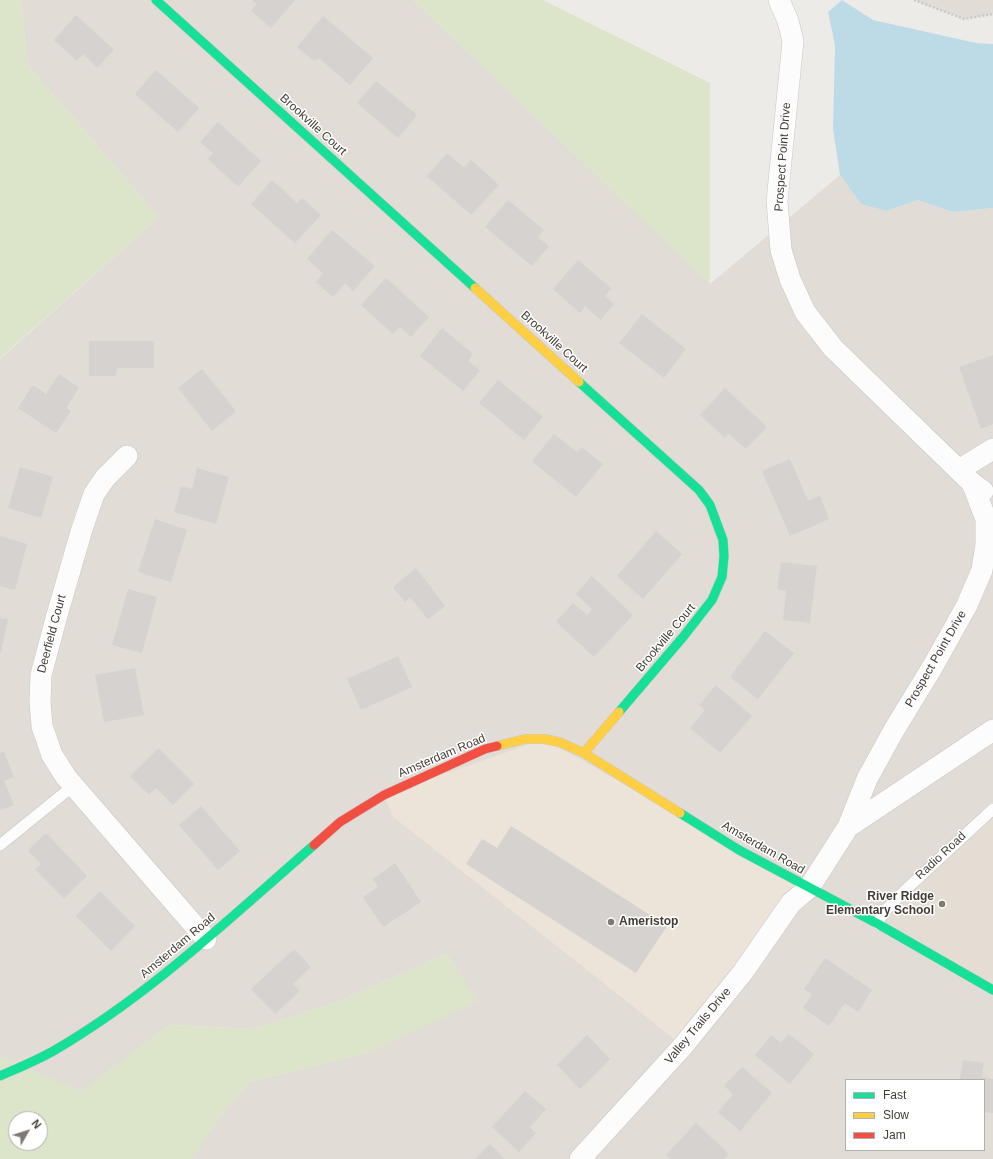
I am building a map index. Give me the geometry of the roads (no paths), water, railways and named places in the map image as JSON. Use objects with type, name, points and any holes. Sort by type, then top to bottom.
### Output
[{"type":"main road","name":"Brookville Court","points":[[156,0],[699,490],[710,505],[723,540],[724,556],[722,577],[712,600],[683,637],[584,753]]},
{"type":"main road","name":"Amsterdam Road","points":[[0,1076],[54,1051],[112,1014],[170,970],[340,822],[384,795],[485,749],[525,740],[544,739],[558,742],[584,753],[739,850],[878,924],[993,990]]},
{"type":"street","name":"Prospect Point Drive","points":[[779,0],[788,21],[793,41],[777,202],[781,250],[790,279],[805,312],[833,348],[966,476],[993,499]]},
{"type":"street","points":[[966,476],[993,449]]},
{"type":"street","name":"Deerfield Court","points":[[127,456],[105,478],[94,494],[82,529],[41,675],[40,702],[42,726],[52,755],[66,777],[206,939]]},
{"type":"street","name":"Prospect Point Drive","points":[[809,888],[848,828],[867,779],[894,730],[968,605],[982,570],[986,544],[986,519],[966,476]]},
{"type":"street","name":"Prospect Point Drive","points":[[848,828],[993,730]]},
{"type":"street","name":"Valley Trails Drive","points":[[580,1159],[684,1046],[743,972],[791,903],[809,888]]},
{"type":"lane","points":[[0,845],[73,786]]},
{"type":"lane","name":"Radio Road","points":[[878,924],[882,914],[900,895],[993,809]]},
{"type":"water","points":[[842,0],[873,20],[976,43],[993,44],[993,208],[953,212],[918,200],[886,211],[861,204],[840,175],[833,129],[835,45],[828,12]]},
{"type":"place","name":"River Ridge Elementary School","points":[[942,904]]},
{"type":"place","name":"Ameristop","points":[[611,922]]}]
